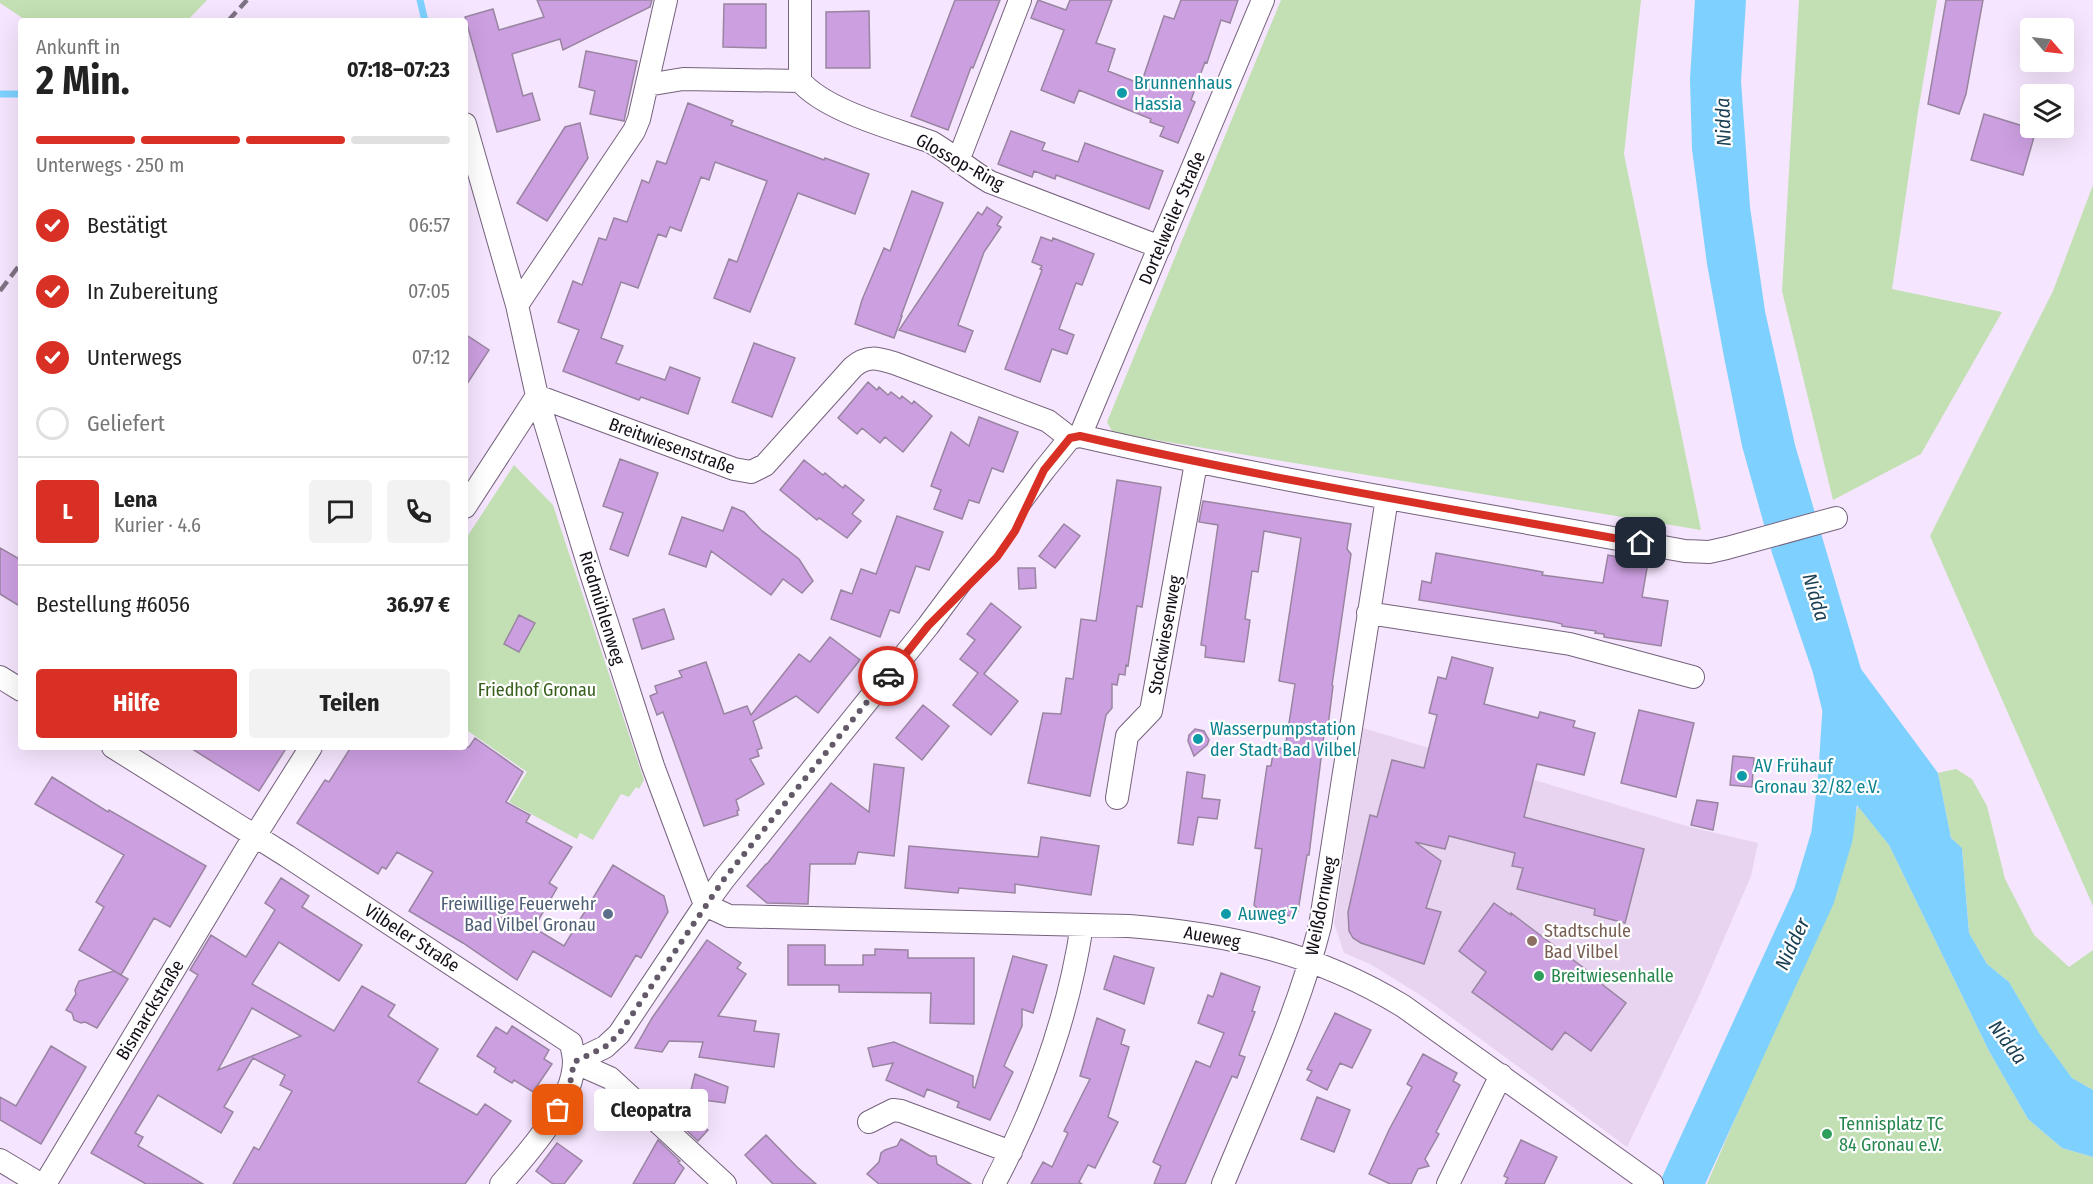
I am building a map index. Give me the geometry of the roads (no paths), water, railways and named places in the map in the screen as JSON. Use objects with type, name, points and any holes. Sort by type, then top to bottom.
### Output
[{"type":"street","points":[[517,305],[629,140],[639,119],[666,0]]},
{"type":"street","points":[[647,85],[683,79],[800,81],[800,0]]},
{"type":"street","points":[[958,160],[1020,0]]},
{"type":"street","name":"Dortelweiler Straße","points":[[574,1062],[605,1047],[619,1034],[705,905],[928,626],[984,570],[1006,544],[1026,510],[1044,470],[1075,437],[1160,248],[1263,0]]},
{"type":"street","name":"Glossop-Ring","points":[[800,81],[809,91],[829,104],[931,142],[972,172],[990,182],[1160,248]]},
{"type":"street","name":"Riedmühlenweg","points":[[468,134],[517,305],[537,396],[612,643],[653,766],[705,905]]},
{"type":"street","name":"Breitwiesenstraße","points":[[537,396],[734,469],[752,472],[765,465],[853,367],[861,360],[870,358],[894,363],[1048,421],[1075,437]]},
{"type":"street","points":[[468,502],[537,396]]},
{"type":"street","points":[[1075,437],[1196,463],[1685,551],[1709,552],[1836,518]]},
{"type":"street","name":"Stockwiesenweg","points":[[1117,798],[1127,736],[1151,711],[1196,463]]},
{"type":"street","name":"Weißdornweg","points":[[1223,1184],[1311,960],[1320,926],[1387,498]]},
{"type":"street","points":[[1368,613],[1561,642],[1693,677]]},
{"type":"street","name":"Vilbeler Straße","points":[[118,750],[255,836],[572,1043],[574,1062]]},
{"type":"street","name":"Bismarckstraße","points":[[45,1184],[309,750]]},
{"type":"street","name":"Aueweg","points":[[705,905],[729,916],[1129,926],[1202,933],[1311,960],[1373,987],[1403,1006],[1644,1178]]},
{"type":"street","points":[[994,1184],[1011,1152],[1054,1047],[1075,968],[1082,925]]},
{"type":"street","points":[[501,1184],[558,1110],[570,1084],[574,1062],[610,1078],[725,1184]]},
{"type":"street","points":[[1448,1184],[1501,1075]]},
{"type":"street","points":[[869,1122],[893,1110],[901,1111],[1011,1152]]},
{"type":"street","points":[[0,1160],[40,1184]]},
{"type":"water","name":"Nidda","points":[[1695,0],[1746,0],[1741,81],[1750,207],[1765,311],[1795,445],[1861,669],[1938,773],[1951,838],[1962,848],[1969,933],[1987,964],[2009,982],[2039,1033],[2072,1078],[2093,1090],[2093,1157],[2062,1148],[2028,1119],[1989,1051],[1889,845],[1844,789],[1813,673],[1772,553],[1742,446],[1724,357],[1707,264],[1692,149],[1690,79]]},
{"type":"waterway","points":[[420,0],[424,18]]},
{"type":"waterway","points":[[0,94],[18,94]]},
{"type":"waterway","name":"Nidder","points":[[1682,1184],[1814,896],[1832,836],[1843,716]]},
{"type":"railway","points":[[231,18],[247,0]]},
{"type":"railway","points":[[0,291],[18,267]]},
{"type":"place","name":"Brunnenhaus Hassia","points":[[1122,93]]},
{"type":"place","name":"Wasserpumpstation der Stadt Bad Vilbel","points":[[1198,739]]},
{"type":"place","name":"AV Frühauf Gronau 32/82 e.V.","points":[[1742,776]]},
{"type":"place","name":"Freiwillige Feuerwehr Bad Vilbel Gronau","points":[[608,914]]},
{"type":"place","name":"Auweg 7","points":[[1226,914]]},
{"type":"place","name":"Stadtschule Bad Vilbel","points":[[1532,941]]},
{"type":"place","name":"Breitwiesenhalle","points":[[1539,976]]},
{"type":"place","name":"Cleopatra","points":[[558,1110]]},
{"type":"place","name":"Tennisplatz TC 84 Gronau e.V.","points":[[1827,1134]]},
{"type":"park label","name":"Friedhof Gronau","points":[[537,690]]}]
